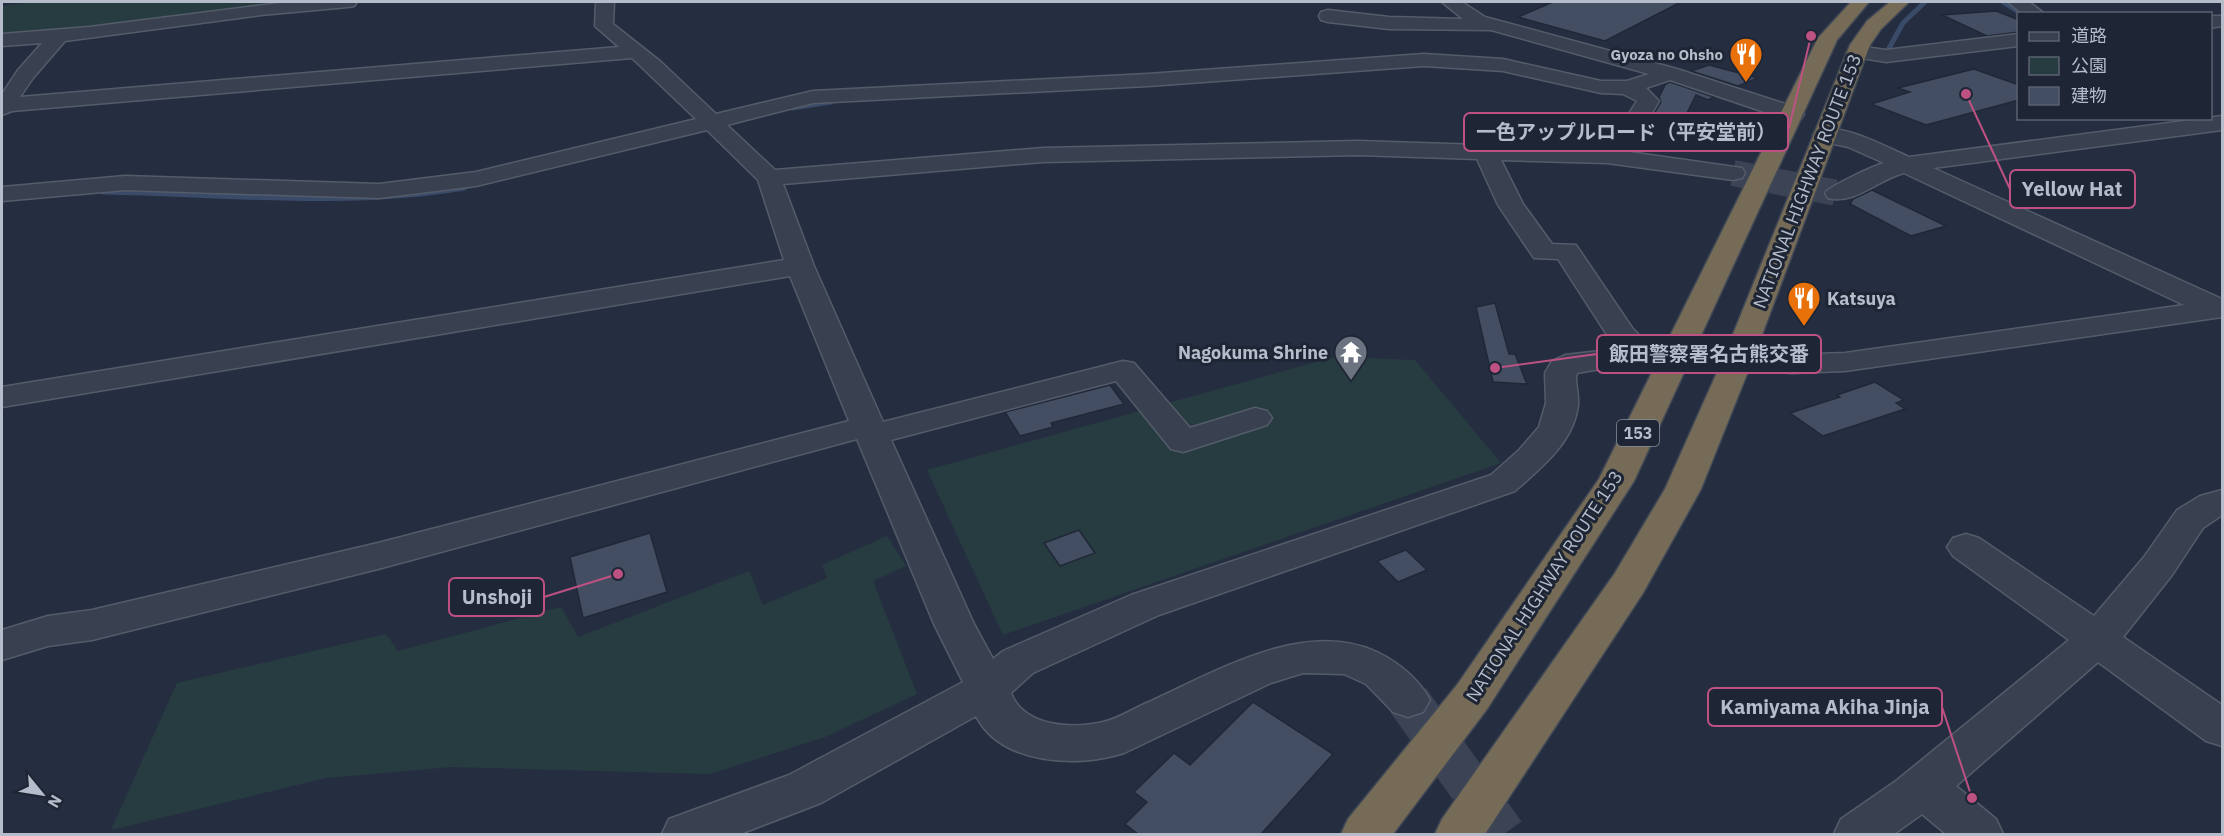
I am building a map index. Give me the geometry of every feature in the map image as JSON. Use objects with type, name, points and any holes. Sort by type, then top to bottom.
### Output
[{"type":"highway","name":"NATIONAL HIGHWAY ROUTE 153","points":[[1365,834],[1472,697],[1616,481],[1671,363],[1768,168],[1828,38],[1860,2]]},
{"type":"highway","name":"NATIONAL HIGHWAY ROUTE 153","points":[[1459,834],[1629,583],[1683,489],[1738,359],[1857,52],[1874,25],[1900,2]]},
{"type":"street","points":[[181,20],[200,13],[254,2]]},
{"type":"street","points":[[2,40],[58,38],[181,20],[348,2]]},
{"type":"street","points":[[605,2],[604,26],[654,66],[769,178],[800,266],[954,624],[988,689],[998,716],[1029,737],[1059,743],[1108,740],[1256,672],[1302,657],[1350,658],[1381,673],[1408,699]]},
{"type":"street","points":[[1451,2],[1478,21],[1670,73],[1793,114]]},
{"type":"street","points":[[2017,2],[2033,12]]},
{"type":"street","points":[[1328,16],[1389,23],[1494,25]]},
{"type":"street","points":[[3,107],[25,74],[58,38]]},
{"type":"street","points":[[1857,52],[1886,56],[2017,40]]},
{"type":"street","points":[[3,107],[634,52]]},
{"type":"street","points":[[2,194],[125,183],[379,191],[476,179],[712,120],[813,98],[1148,80],[1424,60],[1503,65],[1601,87],[1627,88],[1643,95],[1648,101],[1613,153]]},
{"type":"street","points":[[1627,88],[1670,73]]},
{"type":"street","points":[[1837,193],[1850,189],[1879,172],[1905,165],[2206,122],[2223,138]]},
{"type":"street","points":[[1824,135],[1855,141],[2219,308]]},
{"type":"street","points":[[769,178],[1043,155],[1358,148],[1613,153],[1768,168]]},
{"type":"street","points":[[1486,152],[1511,206],[1544,252],[1566,251],[1622,335],[1629,340]]},
{"type":"street","points":[[1613,153],[1733,173]]},
{"type":"street","points":[[2,397],[800,266]]},
{"type":"street","points":[[686,834],[805,789],[988,689],[1018,662],[1145,604],[1503,483],[1536,455],[1556,424],[1562,404],[1558,377],[1563,368],[1576,362],[1600,360],[1671,363],[1738,359],[1790,364],[1845,362],[2219,308]]},
{"type":"street","points":[[2,645],[48,631],[92,625],[378,556],[870,430],[1123,370],[1183,442],[1255,418]]},
{"type":"street","points":[[1858,834],[1923,786],[2098,639],[2158,566],[2190,519],[2213,504],[2223,502]]},
{"type":"street","points":[[1966,547],[2223,728]]},
{"type":"street","points":[[1923,786],[1979,834]]},
{"type":"green space","points":[[34,2],[324,2],[253,8],[219,15],[172,16],[109,30],[2,42],[2,6]]},
{"type":"green space","points":[[1334,357],[1415,360],[1501,463],[1003,635],[927,470]]},
{"type":"green space","points":[[887,536],[906,566],[873,581],[917,694],[825,737],[710,774],[451,767],[326,778],[111,830],[177,683],[386,634],[398,651],[561,607],[578,637],[749,571],[763,605],[827,578],[822,565]]},
{"type":"building","points":[[1553,2],[1681,2],[1605,41],[1518,17]]},
{"type":"building","points":[[1996,11],[2017,19],[2017,32],[1987,36],[1942,15]]},
{"type":"building","points":[[1709,65],[1758,78],[1738,86],[1691,71]]},
{"type":"building","points":[[1974,69],[2017,84],[2017,101],[1926,125],[1871,104],[1910,92],[1898,88]]},
{"type":"building","points":[[1670,82],[1714,97],[1708,100],[1696,95],[1682,123],[1678,122],[1675,127],[1649,122],[1661,102],[1659,97],[1664,85]]},
{"type":"building","points":[[1872,190],[1946,226],[1911,236],[1850,204],[1853,199]]},
{"type":"building","points":[[1495,303],[1509,354],[1515,354],[1527,384],[1493,382],[1476,307]]},
{"type":"building","points":[[1875,382],[1904,400],[1896,403],[1905,409],[1823,436],[1790,413],[1840,397],[1837,395]]},
{"type":"building","points":[[1110,385],[1124,404],[1051,423],[1053,427],[1020,436],[1005,412]]},
{"type":"building","points":[[1079,530],[1095,553],[1060,566],[1044,543]]},
{"type":"building","points":[[650,533],[667,592],[583,618],[570,557]]},
{"type":"building","points":[[1406,550],[1427,570],[1398,582],[1377,561]]},
{"type":"building","points":[[1253,702],[1333,754],[1261,834],[1138,834],[1125,824],[1147,802],[1134,792],[1174,753],[1190,765]]},
{"type":"waterway","points":[[1888,50],[1903,23],[1925,2]]},
{"type":"waterway","points":[[2003,2],[2019,12]]},
{"type":"waterway","points":[[792,108],[831,102]]},
{"type":"waterway","points":[[103,191],[329,198],[419,193],[464,187]]},
{"type":"tunnel","points":[[1733,173],[1837,193]]},
{"type":"tunnel","points":[[1408,700],[1504,834]]},
{"type":"place","name":"一色アップルロード（平安堂前）","points":[[1811,36]]},
{"type":"place","name":"Gyoza no Ohsho","points":[[1746,83]]},
{"type":"place","name":"Yellow Hat","points":[[1966,94]]},
{"type":"place","name":"Katsuya","points":[[1804,327]]},
{"type":"place","name":"飯田警察署名古熊交番","points":[[1495,368]]},
{"type":"place","name":"Nagokuma Shrine","points":[[1351,381]]},
{"type":"place","name":"Unshoji","points":[[618,574]]},
{"type":"place","name":"Kamiyama Akiha Jinja","points":[[1972,798]]}]
